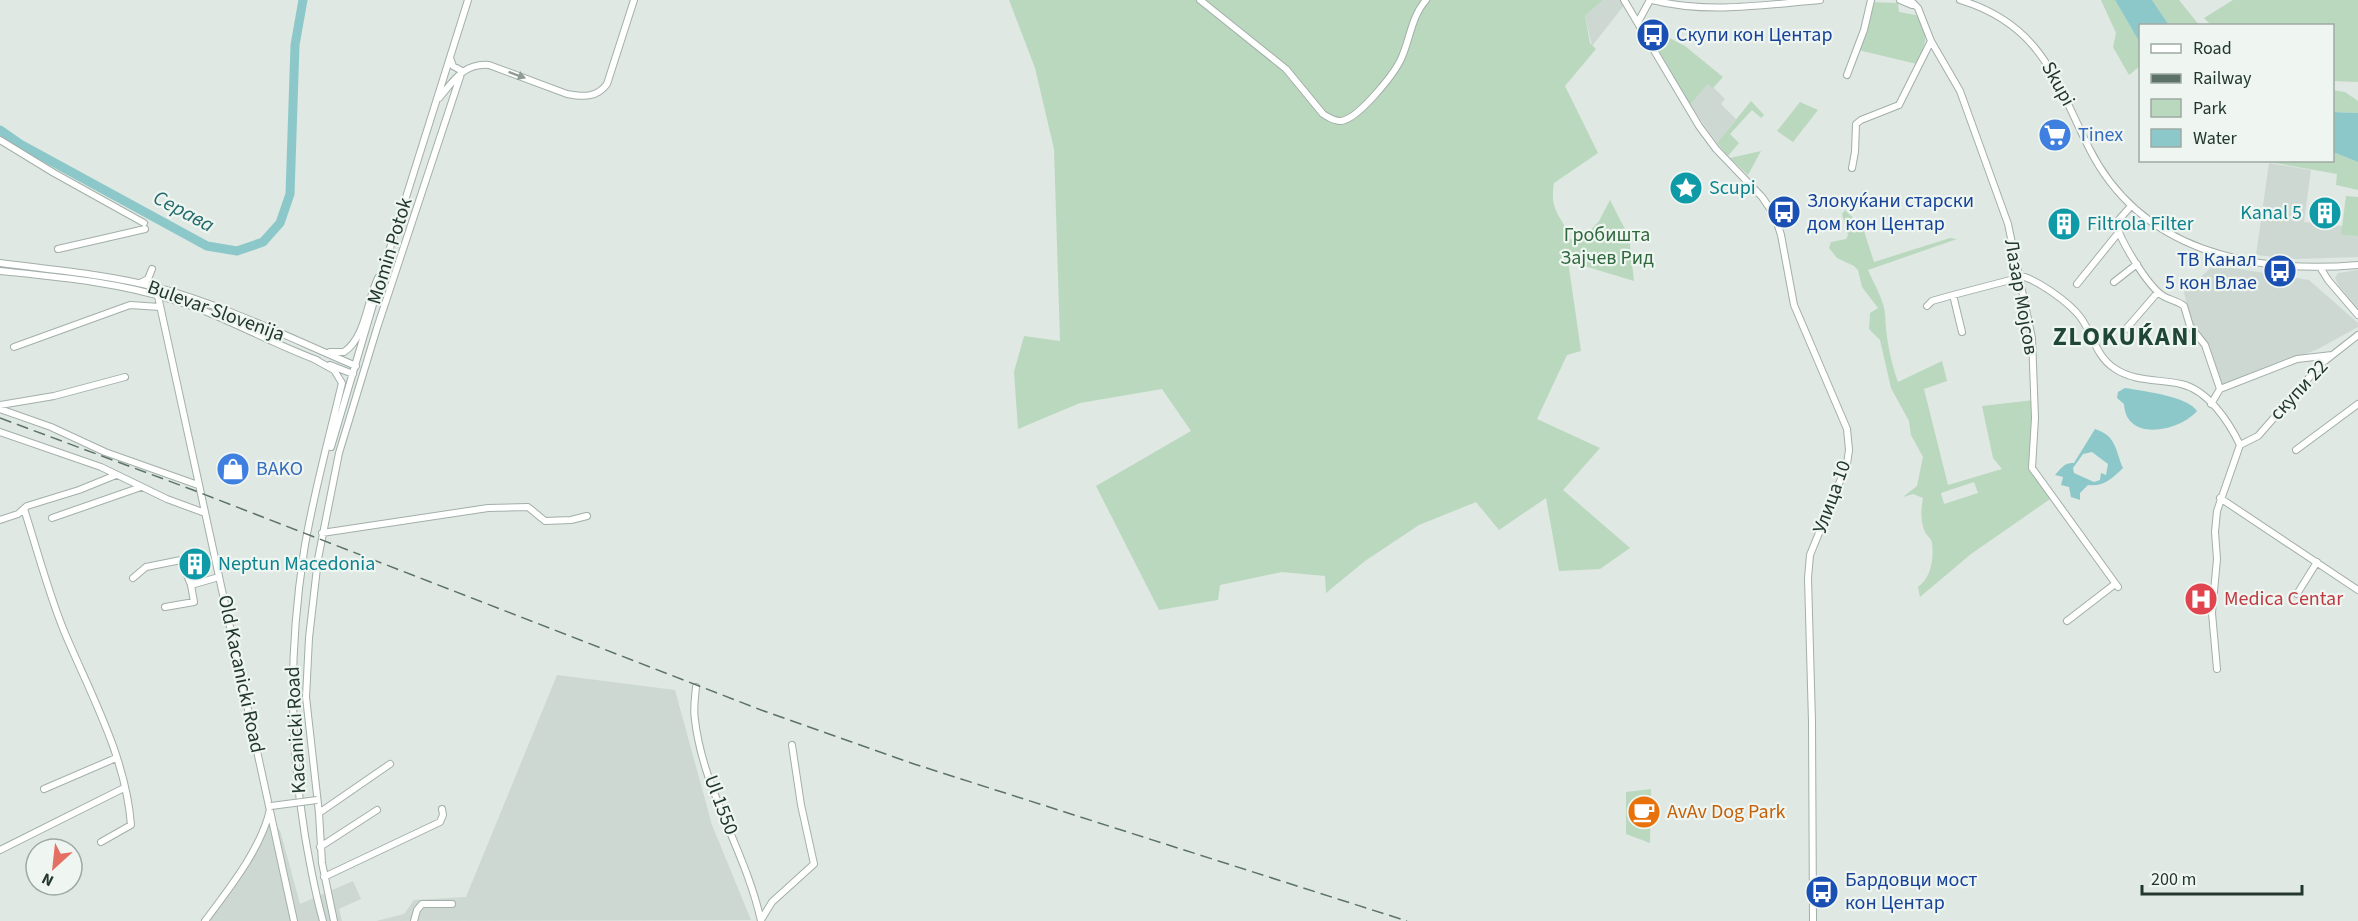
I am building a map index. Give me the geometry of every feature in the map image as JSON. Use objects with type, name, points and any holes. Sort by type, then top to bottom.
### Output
[{"type":"street","name":"Momin Potok","points":[[314,502],[385,264],[468,0]]},
{"type":"street","points":[[436,100],[462,71],[475,65],[489,65],[580,96],[597,93],[607,84],[634,0]]},
{"type":"street","points":[[1200,0],[1286,69],[1323,114],[1330,119],[1340,121],[1357,112],[1401,61],[1416,16],[1426,0]]},
{"type":"street","name":"Улица 10","points":[[1624,0],[1699,126],[1723,157],[1762,197],[1775,216],[1781,235],[1794,305],[1844,419],[1849,439],[1845,472],[1810,555],[1808,578],[1812,722],[1813,921]]},
{"type":"street","points":[[1638,22],[1651,0],[1707,9],[1750,3],[1820,0]]},
{"type":"street","points":[[1706,0],[1707,9]]},
{"type":"street","points":[[1847,75],[1864,30],[1871,0]]},
{"type":"street","points":[[1900,0],[1918,8],[1918,0]]},
{"type":"street","name":"Лазар Мојсов","points":[[1910,0],[1918,8],[1931,41],[1957,84],[2008,224],[2032,338],[2035,418],[2032,468],[2117,585],[2067,621]]},
{"type":"street","name":"Skupi","points":[[1960,0],[1999,17],[2023,35],[2039,51],[2060,83],[2098,164],[2131,206],[2162,230],[2211,253],[2260,263],[2320,267],[2358,266]]},
{"type":"street","points":[[1852,168],[1856,123],[1899,105],[1931,41]]},
{"type":"street","points":[[450,58],[453,66],[462,71]]},
{"type":"street","points":[[334,921],[324,877],[319,813],[307,721],[307,668],[312,600],[322,533],[339,453],[377,328],[462,71]]},
{"type":"street","points":[[0,140],[144,226],[58,249]]},
{"type":"street","points":[[2131,206],[2118,220],[2119,232],[2137,264],[2158,292],[2184,306],[2190,326],[2205,345],[2220,389]]},
{"type":"street","points":[[2077,284],[2119,232]]},
{"type":"street","name":"Bulevar Slovenija","points":[[0,263],[82,273],[156,287],[221,309],[356,366]]},
{"type":"street","points":[[221,309],[328,351],[344,352],[356,341],[372,290],[385,264]]},
{"type":"street","points":[[2114,282],[2137,264]]},
{"type":"street","points":[[2320,267],[2358,315]]},
{"type":"street","points":[[140,284],[148,279],[153,269]]},
{"type":"street","name":"Bulevar Slovenija","points":[[0,270],[107,284],[175,300],[353,374]]},
{"type":"street","points":[[1927,306],[1932,301],[2018,276],[2026,276],[2042,284],[2080,317],[2100,354],[2115,369],[2130,377],[2187,386],[2211,404],[2232,428],[2240,445],[2220,498],[2216,522],[2217,559],[2212,613],[2217,669]]},
{"type":"street","name":"Old Kacanicki Road","points":[[156,287],[198,485],[271,806],[294,921]]},
{"type":"street","points":[[2126,329],[2158,292]]},
{"type":"street","points":[[1953,295],[1962,332]]},
{"type":"street","points":[[162,315],[166,304],[175,300]]},
{"type":"street","points":[[14,347],[130,305],[160,307]]},
{"type":"street","name":"скупи 22","points":[[2240,445],[2258,436],[2304,381],[2358,335]]},
{"type":"street","points":[[2211,404],[2220,389],[2297,359],[2332,355]]},
{"type":"street","points":[[314,359],[334,370],[342,383],[314,502]]},
{"type":"street","points":[[0,407],[54,396],[125,377]]},
{"type":"street","points":[[2296,450],[2358,404]]},
{"type":"street","points":[[0,407],[105,452],[198,485]]},
{"type":"street","points":[[0,432],[101,467],[141,487],[205,513]]},
{"type":"street","points":[[0,520],[18,514],[35,503],[79,490],[116,475]]},
{"type":"street","points":[[52,518],[141,487]]},
{"type":"street","points":[[2220,498],[2358,590]]},
{"type":"street","name":"Kacanicki Road","points":[[314,502],[304,549],[297,605],[292,658],[292,710],[301,809],[317,902],[323,921]]},
{"type":"street","points":[[322,533],[488,508],[528,507],[546,521],[571,520],[587,516]]},
{"type":"street","points":[[24,509],[63,629],[87,682],[116,758],[124,788],[131,825],[101,842]]},
{"type":"street","points":[[133,578],[146,567],[176,560],[181,561],[191,585],[194,602],[165,607]]},
{"type":"street","points":[[2297,594],[2317,561]]},
{"type":"street","points":[[191,585],[219,577]]},
{"type":"street","name":"Ul 1550","points":[[696,687],[694,718],[701,751],[748,875],[761,921]]},
{"type":"street","points":[[761,921],[772,902],[814,864],[801,805],[792,745]]},
{"type":"street","points":[[44,789],[116,758]]},
{"type":"street","points":[[319,813],[390,764]]},
{"type":"street","points":[[0,850],[124,788]]},
{"type":"street","points":[[205,921],[227,891],[255,845],[267,822],[271,806],[317,800]]},
{"type":"street","points":[[324,877],[440,822],[443,815],[442,809]]},
{"type":"street","points":[[320,847],[377,810]]},
{"type":"street","points":[[414,921],[417,910],[422,904],[452,904]]},
{"type":"shaded area","points":[[1603,0],[1622,0],[1625,4],[1592,46],[1585,16]]},
{"type":"shaded area","points":[[1709,83],[1725,99],[1721,104],[1736,119],[1717,143],[1690,105]]},
{"type":"shaded area","points":[[2269,163],[2311,170],[2304,222],[2342,226],[2342,235],[2358,236],[2358,257],[2294,259],[2256,255]]},
{"type":"shaded area","points":[[2214,265],[2309,280],[2358,323],[2358,327],[2318,349],[2222,387],[2192,327],[2184,292]]},
{"type":"shaded area","points":[[2358,270],[2358,308],[2335,278],[2338,273]]},
{"type":"shaded area","points":[[557,675],[675,690],[712,825],[751,920],[376,921],[404,914],[414,900],[466,897]]},
{"type":"shaded area","points":[[271,823],[280,830],[300,904],[353,881],[361,899],[339,909],[342,921],[208,921]]},
{"type":"green space","name":"Гробишта Зајчев Рид","points":[[1009,0],[1603,0],[1585,16],[1590,43],[1596,49],[1565,86],[1598,153],[1554,183],[1553,201],[1570,239],[1583,239],[1599,221],[1610,200],[1629,237],[1634,281],[1568,261],[1581,351],[1567,355],[1537,419],[1600,448],[1563,490],[1630,548],[1600,569],[1559,571],[1546,498],[1499,530],[1476,502],[1419,525],[1365,561],[1326,593],[1325,576],[1282,572],[1220,585],[1218,600],[1159,610],[1096,486],[1191,431],[1162,389],[1080,403],[1018,429],[1014,372],[1024,336],[1060,341],[1054,149],[1035,68]]},
{"type":"green space","points":[[2101,0],[2115,0],[2139,41],[2139,67],[2129,75],[2113,47],[2116,33]]},
{"type":"green space","points":[[2152,0],[2179,0],[2198,24],[2168,24]]},
{"type":"green space","points":[[2233,0],[2358,0],[2358,82],[2334,81],[2334,24],[2210,24],[2204,18]]},
{"type":"green space","points":[[1870,2],[1898,3],[1899,12],[1916,15],[1925,34],[1924,45],[1917,64],[1858,50]]},
{"type":"green space","points":[[1644,25],[1685,46],[1723,77],[1713,88],[1708,84],[1690,105]]},
{"type":"green space","points":[[2334,90],[2345,92],[2358,101],[2358,113],[2334,112]]},
{"type":"green space","points":[[1751,101],[1764,115],[1761,118],[1752,110],[1730,134],[1739,143],[1728,156],[1717,143]]},
{"type":"green space","points":[[1800,102],[1818,110],[1793,142],[1777,131]]},
{"type":"green space","points":[[1761,151],[1748,175],[1730,158]]},
{"type":"green space","points":[[2334,152],[2358,162],[2358,190],[2336,185],[2337,174],[2270,162],[2334,162]]},
{"type":"green space","points":[[2346,196],[2358,197],[2358,236],[2341,235]]},
{"type":"green space","points":[[1845,210],[1863,228],[1874,262],[1950,238],[1957,239],[1868,270],[1884,309],[1889,348],[1898,382],[1942,361],[1947,381],[1924,389],[1948,485],[2002,469],[1993,458],[1982,406],[2035,400],[2032,463],[2053,497],[1971,554],[1920,597],[1918,587],[1926,579],[1931,568],[1932,542],[1922,523],[1923,498],[1913,494],[1903,497],[1917,486],[1923,457],[1911,435],[1909,421],[1891,388],[1880,340],[1869,329],[1870,313],[1878,308],[1862,287],[1858,270],[1837,258],[1829,248],[1831,242],[1846,239],[1848,235],[1842,214]],"holes":[[[1974,482],[1978,493],[1944,504],[1941,493]]]},
{"type":"green space","points":[[1651,789],[1650,843],[1626,834],[1626,792]]},
{"type":"water","points":[[2115,0],[2152,0],[2168,24],[2139,24],[2139,41]]},
{"type":"water","points":[[2334,112],[2358,113],[2358,162],[2334,152]]},
{"type":"water","points":[[2125,388],[2175,398],[2184,401],[2197,411],[2179,424],[2167,428],[2143,429],[2127,416],[2124,404],[2117,398],[2118,392]]},
{"type":"water","points":[[2095,429],[2111,440],[2123,468],[2107,481],[2098,485],[2088,485],[2080,493],[2080,500],[2071,497],[2069,487],[2061,485],[2063,477],[2055,475],[2061,468],[2074,463]],"holes":[[[2092,452],[2108,464],[2106,475],[2101,473],[2100,480],[2094,482],[2074,473],[2073,468],[2083,454]]]},
{"type":"waterway","name":"Серава","points":[[0,130],[20,144],[207,246],[237,251],[263,242],[280,223],[290,194],[295,45],[303,0]]},
{"type":"railway","points":[[0,418],[193,490],[761,710],[914,764],[1407,921]]},
{"type":"place","name":"Скупи кон Центар","points":[[1653,35]]},
{"type":"place","name":"Tinex","points":[[2055,135]]},
{"type":"place","name":"Scupi","points":[[1686,188]]},
{"type":"place","name":"Злокуќани старски дом кон Центар","points":[[1784,212]]},
{"type":"place","name":"Kanal 5","points":[[2325,213]]},
{"type":"place","name":"Filtrola Filter","points":[[2064,224]]},
{"type":"place","name":"ТВ Канал 5 кон Влае","points":[[2280,271]]},
{"type":"place","name":"BAKO","points":[[233,469]]},
{"type":"place","name":"Neptun Macedonia","points":[[195,564]]},
{"type":"place","name":"Medica Centar","points":[[2201,599]]},
{"type":"place","name":"AvAv Dog Park","points":[[1644,812]]},
{"type":"place","name":"Бардовци мост кон Центар","points":[[1822,892]]},
{"type":"district","name":"ZLOKUḰANI","points":[[2126,336]]}]
